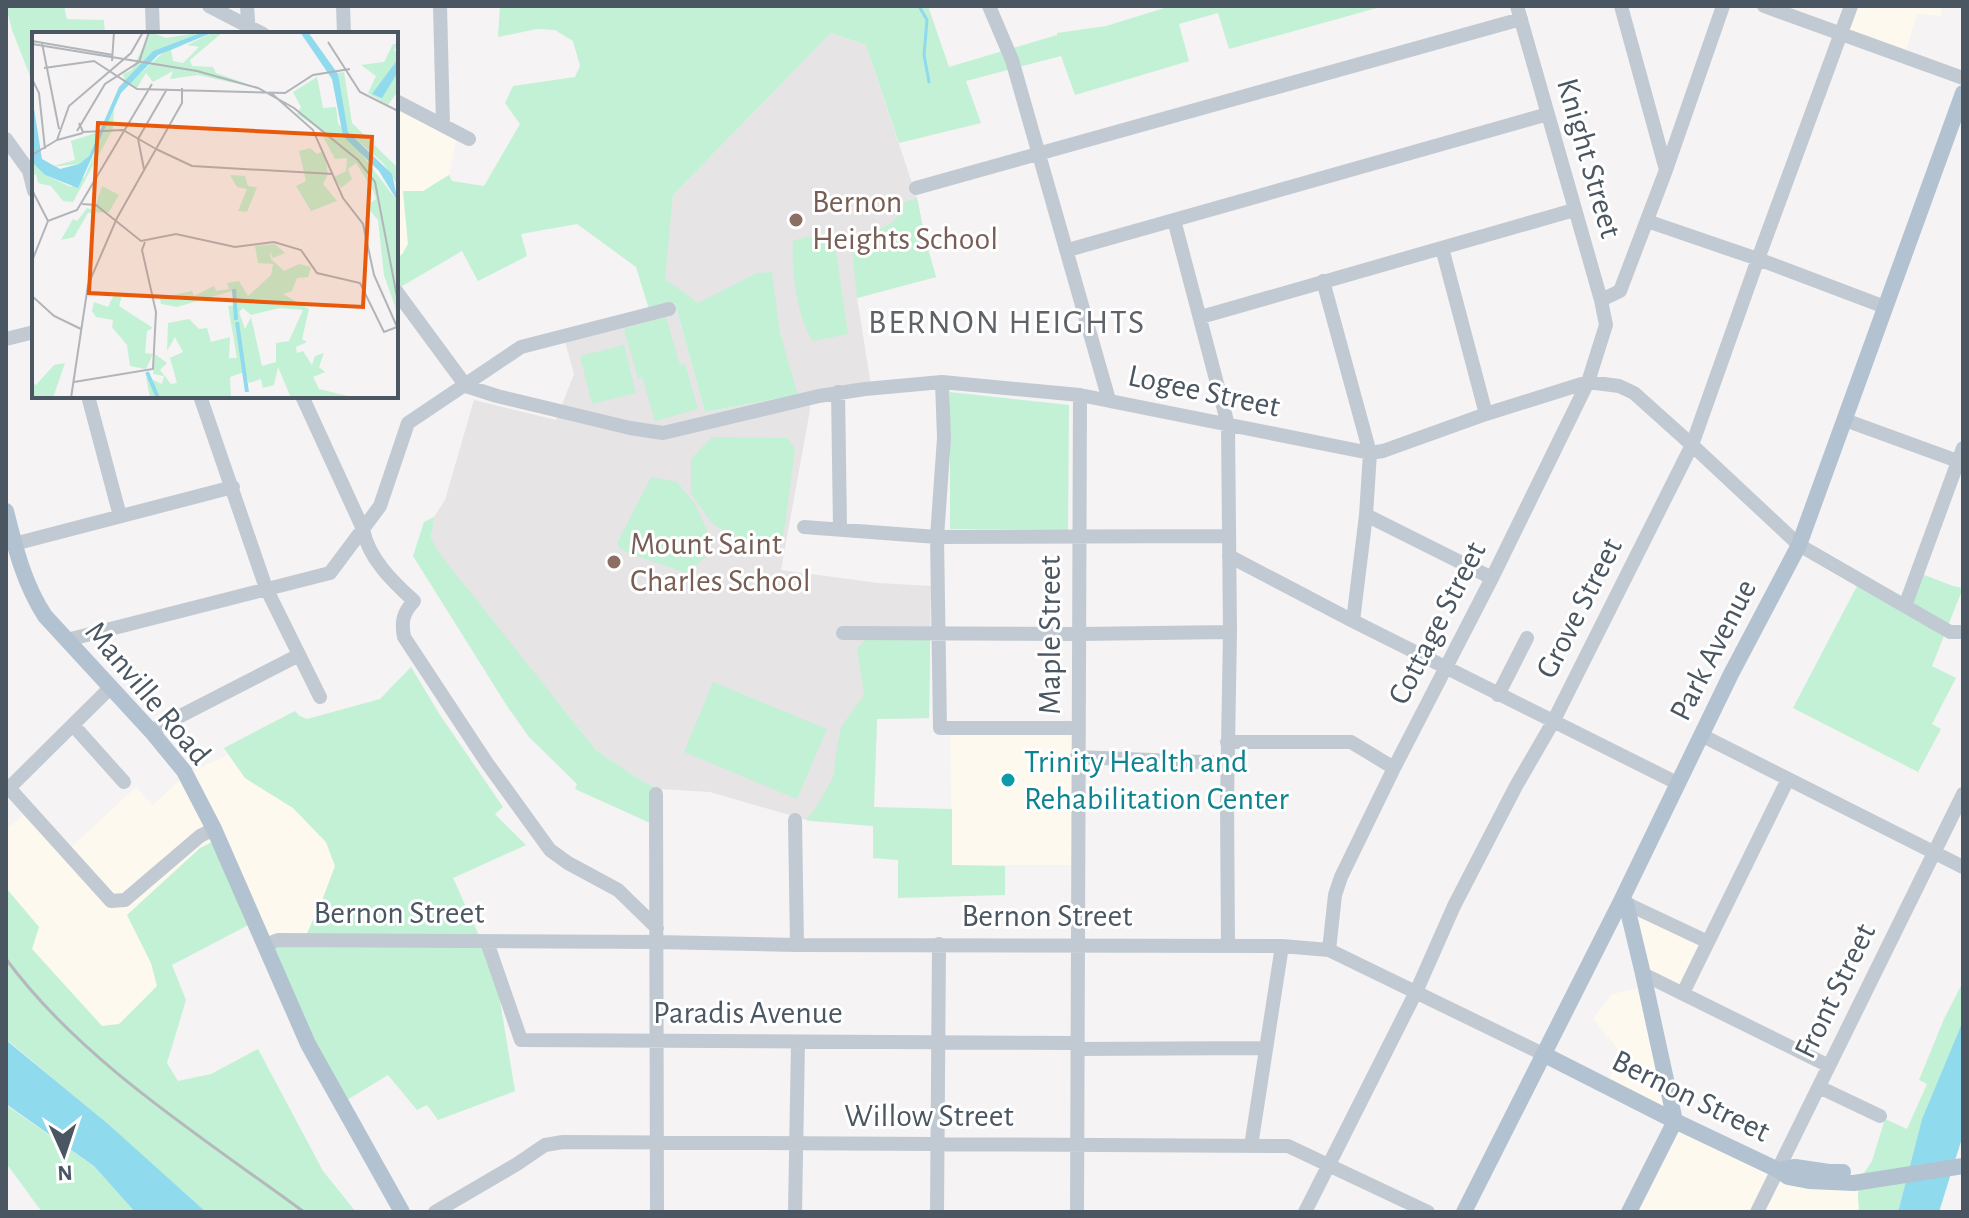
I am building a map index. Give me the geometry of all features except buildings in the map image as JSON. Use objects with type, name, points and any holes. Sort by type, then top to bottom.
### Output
[{"type":"main road","name":"Park Avenue","points":[[1464,1212],[1623,902],[1677,783],[1799,545],[1963,93]]},
{"type":"main road","name":"Manville Road","points":[[6,511],[32,595],[45,616],[184,771],[214,829],[308,1044],[402,1212]]},
{"type":"main road","points":[[1623,902],[1643,974],[1675,1121],[1629,1212]]},
{"type":"main road","name":"Bernon Street","points":[[1543,1054],[1778,1170],[1795,1167],[1862,1178],[1909,1175],[1963,1166]]},
{"type":"street","points":[[152,6],[153,32]]},
{"type":"street","points":[[209,6],[249,30]]},
{"type":"street","points":[[247,6],[249,30]]},
{"type":"street","points":[[343,6],[344,32]]},
{"type":"street","points":[[440,6],[443,125]]},
{"type":"street","points":[[989,6],[1012,60],[1109,400]]},
{"type":"street","points":[[1621,6],[1666,170]]},
{"type":"street","points":[[1601,300],[1620,291],[1723,6]]},
{"type":"street","points":[[1764,6],[1963,78]]},
{"type":"street","name":"Grove Street","points":[[1305,1212],[1416,992],[1454,906],[1553,722],[1692,445],[1851,6]]},
{"type":"street","points":[[916,188],[1519,12]]},
{"type":"street","name":"Knight Street","points":[[1519,12],[1606,325]]},
{"type":"street","points":[[398,102],[469,139]]},
{"type":"street","points":[[1068,250],[1548,114]]},
{"type":"street","points":[[6,139],[32,172]]},
{"type":"street","points":[[1201,317],[1574,210]]},
{"type":"street","points":[[1174,220],[1228,425],[1228,945]]},
{"type":"street","points":[[1647,221],[1885,307]]},
{"type":"street","points":[[1442,248],[1486,414]]},
{"type":"street","points":[[1323,281],[1370,453],[1353,621]]},
{"type":"street","points":[[398,294],[466,386]]},
{"type":"street","points":[[67,640],[330,573],[364,536],[380,506],[408,423],[521,347],[669,309]]},
{"type":"street","name":"Cottage Street","points":[[1329,950],[1335,895],[1341,877],[1588,382],[1606,325]]},
{"type":"street","points":[[6,339],[32,332]]},
{"type":"street","points":[[942,382],[944,438],[937,537],[940,728],[1078,728]]},
{"type":"street","name":"Logee Street","points":[[466,386],[630,428],[663,433],[838,392],[942,382],[1080,395],[1370,453],[1588,382],[1619,386],[1634,393],[1799,545],[1950,632],[1963,632]]},
{"type":"street","points":[[838,392],[840,528]]},
{"type":"street","name":"Maple Street","points":[[1077,1212],[1080,395]]},
{"type":"street","points":[[89,398],[120,516]]},
{"type":"street","points":[[201,398],[266,588],[320,697]]},
{"type":"street","points":[[303,398],[364,536],[392,581],[414,601],[404,612],[404,637],[487,763],[544,844],[568,863],[618,890],[657,935]]},
{"type":"street","points":[[1845,420],[1961,458],[1905,606]]},
{"type":"street","points":[[14,544],[233,487]]},
{"type":"street","points":[[1366,515],[1492,578]]},
{"type":"street","points":[[804,527],[937,537],[1228,536]]},
{"type":"street","points":[[1229,556],[1498,695],[1677,783]]},
{"type":"street","points":[[843,633],[1230,632]]},
{"type":"street","points":[[1498,695],[1527,638]]},
{"type":"street","points":[[151,731],[299,655]]},
{"type":"street","points":[[111,687],[9,788],[111,901],[125,900],[200,836],[214,829]]},
{"type":"street","points":[[73,725],[124,782]]},
{"type":"street","points":[[1701,735],[1963,867]]},
{"type":"street","points":[[1227,742],[1351,742],[1394,768]]},
{"type":"street","points":[[1077,757],[1227,763]]},
{"type":"street","points":[[1683,993],[1788,779]]},
{"type":"street","points":[[656,794],[657,1212]]},
{"type":"street","name":"Front Street","points":[[1757,1212],[1963,794]]},
{"type":"street","points":[[795,820],[797,945]]},
{"type":"street","points":[[1623,902],[1708,942]]},
{"type":"street","name":"Bernon Street","points":[[265,945],[278,940],[487,942],[657,935],[797,945],[1228,945],[1329,950],[1543,1054]]},
{"type":"street","name":"Paradis Avenue","points":[[487,942],[521,1040],[937,1041],[1265,1048]]},
{"type":"street","points":[[937,1212],[939,944]]},
{"type":"street","points":[[1251,1146],[1282,946]]},
{"type":"street","points":[[1643,974],[1829,1066]]},
{"type":"street","points":[[795,1212],[798,1042]]},
{"type":"street","points":[[1819,1087],[1880,1116]]},
{"type":"street","name":"Willow Street","points":[[435,1212],[545,1145],[563,1142],[1288,1146],[1428,1212]]},
{"type":"shaded area","points":[[1843,6],[1942,6],[1941,16],[1917,14],[1903,61],[1834,34]]},
{"type":"shaded area","name":"Mount Saint Charles School","points":[[831,33],[866,45],[917,198],[936,277],[857,298],[871,385],[809,394],[810,410],[781,570],[878,583],[931,586],[929,718],[877,719],[873,826],[810,821],[710,792],[659,789],[642,781],[596,750],[439,554],[431,538],[434,517],[445,500],[474,400],[556,420],[574,374],[563,334],[675,303],[705,412],[798,395],[697,303],[664,280],[673,195]]},
{"type":"shaded area","points":[[398,109],[456,141],[449,175],[423,191],[403,191],[408,244],[398,258]]},
{"type":"shaded area","points":[[950,730],[1076,730],[1076,865],[952,865]]},
{"type":"shaded area","points":[[228,755],[245,778],[293,808],[326,843],[335,866],[303,942],[267,946],[219,839],[127,915],[151,963],[157,987],[119,1024],[102,1026],[32,949],[39,927],[6,888],[6,830],[23,815],[65,853],[136,787],[153,805],[185,775]]},
{"type":"shaded area","points":[[1623,905],[1710,942],[1683,994],[1642,976]]},
{"type":"shaded area","points":[[1640,988],[1665,1112],[1607,1083],[1621,1053],[1593,1019],[1612,994]]},
{"type":"shaded area","points":[[1677,1118],[1784,1170],[1860,1179],[1859,1212],[1628,1212]]},
{"type":"green space","points":[[6,6],[64,6],[67,19],[104,20],[105,32],[32,32],[32,81]]},
{"type":"green space","points":[[500,6],[928,6],[949,67],[1057,33],[1106,26],[1171,6],[1384,6],[1229,49],[1218,13],[1179,24],[1189,61],[1075,95],[1061,56],[966,81],[981,123],[899,143],[866,45],[831,33],[673,195],[665,279],[698,303],[757,273],[772,272],[780,333],[798,395],[705,412],[675,303],[649,309],[636,267],[577,224],[521,234],[527,256],[478,281],[462,251],[398,287],[398,258],[408,244],[403,191],[423,191],[449,175],[452,181],[484,186],[520,124],[505,103],[513,86],[575,77],[580,66],[573,41],[555,30],[537,29],[498,37]]},
{"type":"green space","points":[[917,198],[936,277],[857,298],[851,239],[891,223],[902,210],[904,202]]},
{"type":"green space","points":[[806,237],[834,238],[848,334],[813,341],[807,332],[796,293],[793,252],[793,241]]},
{"type":"green space","points":[[666,317],[680,365],[685,364],[698,409],[655,421],[624,329]]},
{"type":"green space","points":[[624,345],[636,393],[592,404],[580,356]]},
{"type":"green space","points":[[950,392],[1069,405],[1068,530],[950,529]]},
{"type":"green space","points":[[712,437],[787,438],[795,448],[783,540],[764,545],[735,539],[711,522],[691,494],[691,459]]},
{"type":"green space","points":[[651,477],[677,482],[695,504],[707,530],[706,557],[686,573],[626,552],[617,543]]},
{"type":"green space","points":[[434,517],[431,538],[439,553],[596,750],[659,789],[659,827],[575,789],[577,784],[529,737],[413,556],[424,522]]},
{"type":"green space","points":[[1914,571],[1963,588],[1932,666],[1956,678],[1932,724],[1941,729],[1918,772],[1793,708],[1857,586],[1900,609]]},
{"type":"green space","points":[[866,639],[930,640],[929,718],[877,719],[874,807],[952,809],[952,865],[1005,866],[1005,895],[898,898],[898,860],[873,858],[873,826],[806,820],[834,775],[841,727],[864,695],[857,649]]},
{"type":"green space","points":[[411,667],[503,807],[495,814],[526,845],[453,878],[482,942],[499,995],[515,1091],[438,1120],[427,1105],[417,1110],[388,1075],[342,1103],[267,946],[303,942],[335,866],[326,842],[293,808],[245,778],[224,748],[295,711],[307,719],[380,699]]},
{"type":"green space","points":[[713,682],[827,729],[797,799],[684,752]]},
{"type":"green space","points":[[218,839],[256,921],[172,965],[186,1000],[167,1063],[178,1081],[211,1074],[258,1049],[323,1171],[356,1212],[206,1212],[6,1039],[6,888],[39,927],[32,949],[102,1026],[119,1024],[157,986],[151,963],[127,915],[200,848]]},
{"type":"green space","points":[[1963,982],[1963,1022],[1922,1119],[1898,1212],[1859,1212],[1860,1179],[1872,1161],[1885,1119],[1907,1129],[1927,1084],[1919,1080]]},
{"type":"green space","points":[[6,1105],[94,1166],[135,1212],[42,1212],[6,1163]]},
{"type":"water","points":[[1963,1021],[1963,1135],[1939,1212],[1898,1212],[1922,1119]]},
{"type":"water","points":[[6,1040],[108,1124],[206,1212],[135,1212],[94,1166],[6,1104]]},
{"type":"waterway","points":[[919,6],[927,20],[924,55],[929,82]]},
{"type":"railway","points":[[6,959],[36,996],[106,1064],[304,1212]]},
{"type":"place","name":"Bernon Heights School","points":[[796,220]]},
{"type":"place","name":"Mount Saint Charles School","points":[[614,562]]},
{"type":"place","name":"Trinity Health and Rehabilitation Center","points":[[1008,780]]},
{"type":"district","name":"BERNON HEIGHTS","points":[[1007,323]]}]
